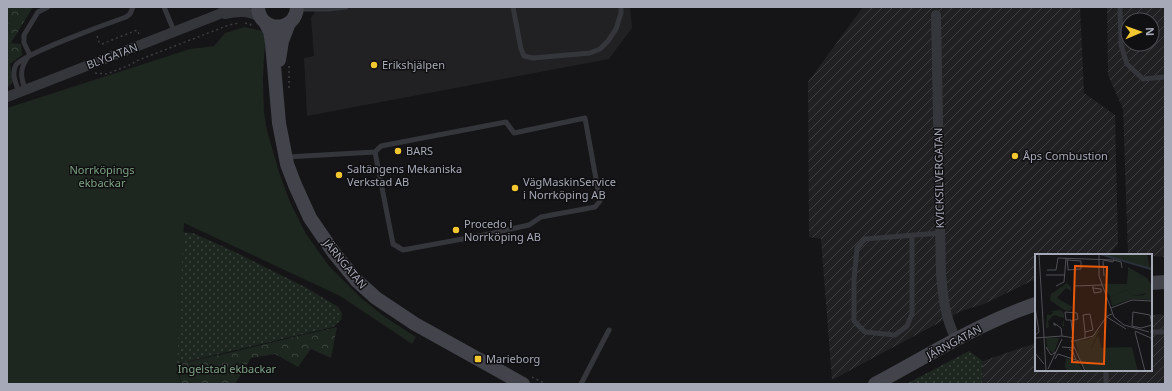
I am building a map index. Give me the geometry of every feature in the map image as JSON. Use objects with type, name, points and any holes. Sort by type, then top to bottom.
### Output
[{"type":"street","name":"BLYGATAN","points":[[7,97],[217,15],[233,7]]},
{"type":"street","name":"JÄRNGATAN","points":[[297,8],[294,19],[289,23],[282,41],[283,91],[279,123],[286,157],[295,185],[310,218],[334,253],[357,281],[376,298],[415,324],[526,380]]},
{"type":"street","name":"BLYGATAN","points":[[217,15],[242,11],[250,13],[260,19]]},
{"type":"street","name":"KVICKSILVERGATAN","points":[[936,15],[940,233],[943,299],[946,317],[956,339]]},
{"type":"street","name":"JÄRNGATAN","points":[[260,19],[270,31],[283,91]]},
{"type":"street","points":[[260,19],[271,26],[277,27],[284,26],[289,23]]},
{"type":"street","points":[[1152,282],[1165,282]]},
{"type":"street","name":"JÄRNGATAN","points":[[875,384],[956,339],[1005,316],[1035,304]]},
{"type":"lane","points":[[30,55],[24,43],[24,35],[38,12],[48,7]]},
{"type":"lane","points":[[22,91],[15,81],[14,70],[15,66],[22,60],[30,55],[126,17],[130,14],[133,7]]},
{"type":"lane","points":[[164,7],[174,32]]},
{"type":"lane","points":[[297,8],[329,10],[346,7]]},
{"type":"lane","points":[[513,7],[521,50],[524,56],[533,58],[590,53],[600,49],[608,41],[616,29],[621,7]]},
{"type":"lane","points":[[1120,7],[1121,46],[1127,64],[1143,79],[1165,77]]},
{"type":"lane","points":[[286,157],[375,152],[381,146],[506,122],[514,133],[585,118],[600,201],[595,207],[541,217],[529,225],[403,250],[393,244],[375,152]]},
{"type":"lane","points":[[912,236],[912,314],[908,326],[895,335],[864,332],[854,321],[854,280],[857,248],[865,239],[940,233]]},
{"type":"lane","points":[[581,384],[609,330]]},
{"type":"lane","points":[[1152,332],[1165,332]]},
{"type":"lane","points":[[1106,371],[1106,384]]},
{"type":"path","points":[[92,73],[107,74],[136,61],[229,25],[242,22],[250,24],[260,19]]},
{"type":"path","points":[[94,29],[100,44],[137,30],[143,44]]},
{"type":"path","points":[[283,91],[289,66]]},
{"type":"path","points":[[526,380],[546,384]]},
{"type":"shaded area","points":[[318,7],[630,7],[632,28],[609,59],[307,116],[304,58],[314,56],[311,18]]},
{"type":"shaded area","points":[[863,7],[1080,7],[1084,93],[1115,115],[1118,244],[1110,254],[1035,254],[1035,279],[984,304],[961,311],[832,380],[821,239],[809,237],[808,82]]},
{"type":"shaded area","points":[[1107,7],[1165,7],[1165,257],[1152,256],[1152,254],[1128,254],[1123,109],[1108,75]]},
{"type":"shaded area","points":[[1159,314],[1165,315],[1165,384],[982,384],[983,361],[1035,343],[1035,371],[1152,371],[1152,316]]},
{"type":"green space","points":[[7,7],[33,7],[11,43],[21,44],[22,55],[10,64],[13,82],[7,88]]},
{"type":"green space","name":"Norrköpings ekbackar","points":[[244,27],[267,32],[263,80],[264,112],[267,130],[279,172],[290,202],[306,234],[329,266],[361,298],[385,317],[416,337],[412,344],[340,296],[184,223],[177,367],[181,384],[7,384],[7,108],[190,49],[214,46],[225,33]]},
{"type":"green space","points":[[174,232],[193,233],[307,288],[338,307],[342,313],[341,320],[333,327],[177,364],[179,384],[7,384]]},
{"type":"green space","name":"Ingelstad ekbackar","points":[[337,327],[331,358],[311,349],[298,367],[275,354],[251,358],[235,384],[181,384],[178,364]]},
{"type":"green space","points":[[969,351],[983,361],[982,384],[906,384]]},
{"type":"place","name":"Erikshjälpen","points":[[374,65]]},
{"type":"place","name":"BARS","points":[[398,151]]},
{"type":"place","name":"Åps Combustion","points":[[1015,156]]},
{"type":"place","name":"Saltängens Mekaniska Verkstad AB","points":[[339,175]]},
{"type":"place","name":"VägMaskinService i Norrköping AB","points":[[515,188]]},
{"type":"place","name":"Procedo i Norrköping AB","points":[[456,230]]},
{"type":"place","name":"Marieborg","points":[[478,359]]}]
